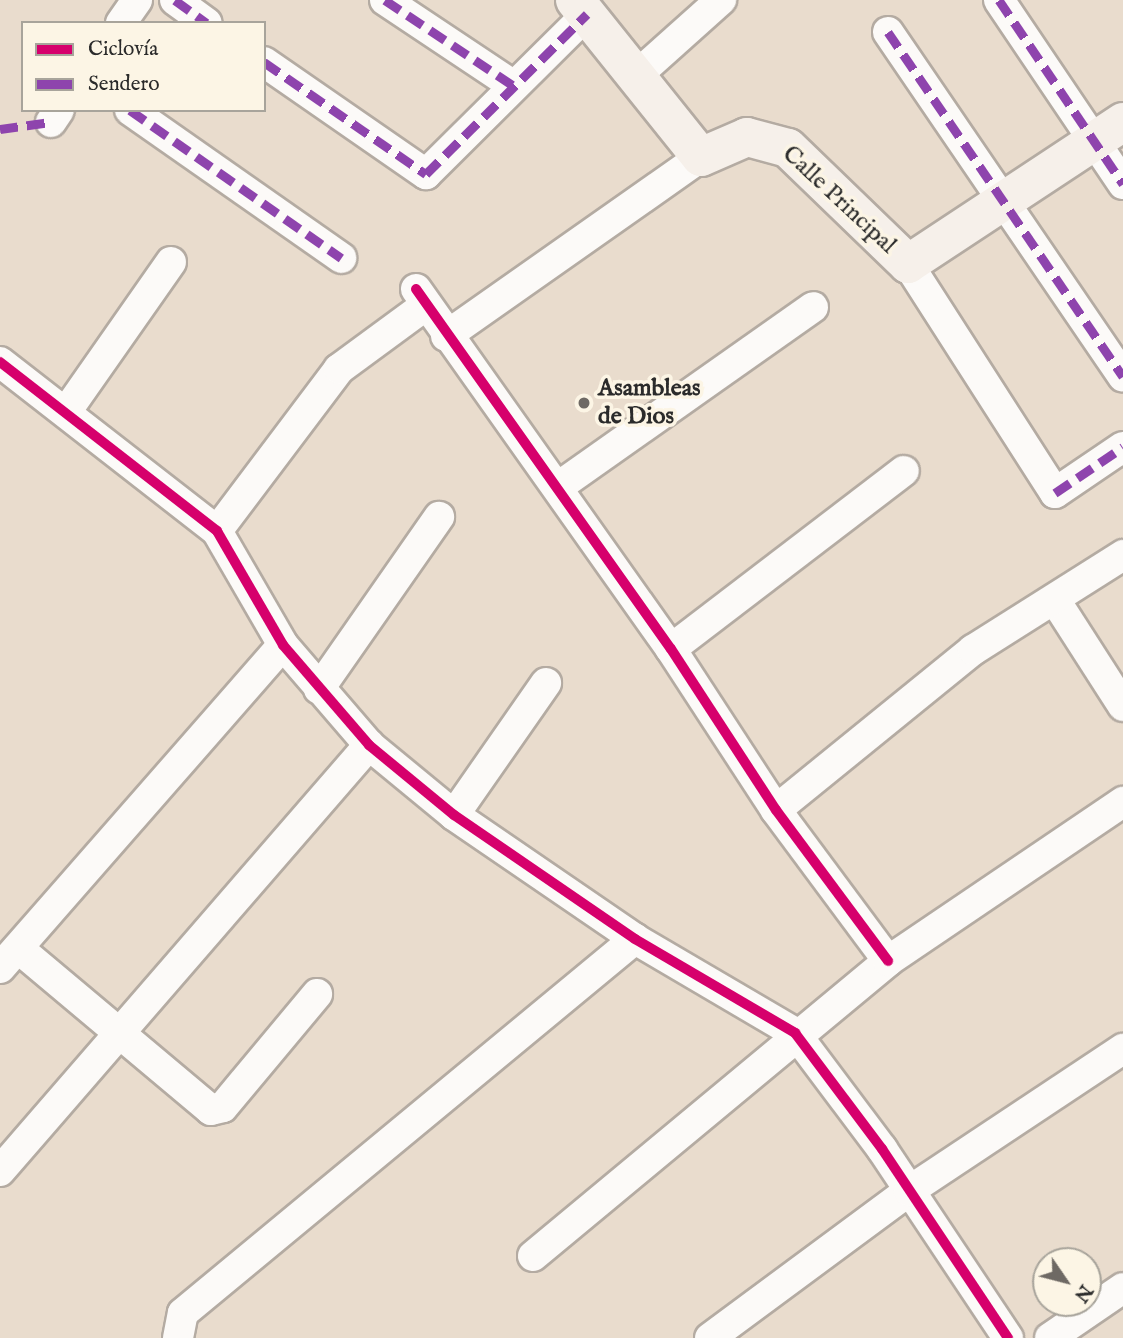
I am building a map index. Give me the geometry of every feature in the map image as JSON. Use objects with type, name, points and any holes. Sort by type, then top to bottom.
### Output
[{"type":"street","points":[[122,21],[137,0]]},
{"type":"street","points":[[175,0],[205,21]]},
{"type":"street","points":[[385,0],[514,86]]},
{"type":"street","points":[[637,75],[720,0]]},
{"type":"street","points":[[999,0],[1109,132],[1123,184]]},
{"type":"street","points":[[266,63],[426,174],[514,86],[581,7],[701,156],[446,336]]},
{"type":"street","points":[[888,32],[1008,202],[1123,377]]},
{"type":"street","points":[[133,112],[341,258]]},
{"type":"street","points":[[908,264],[1008,202],[1109,132]]},
{"type":"street","name":"Calle Principal","points":[[701,156],[747,137],[788,148],[908,264],[1055,493],[1123,447]]},
{"type":"street","points":[[66,412],[171,262]]},
{"type":"street","points":[[217,531],[339,369],[421,297],[446,336],[558,487],[671,649],[776,810],[888,961]]},
{"type":"street","points":[[558,487],[813,307]]},
{"type":"street","points":[[0,362],[217,531],[283,645],[369,745],[454,815],[635,939],[795,1033],[909,1191],[1008,1338]]},
{"type":"street","points":[[671,649],[904,471]]},
{"type":"street","points":[[319,689],[439,517]]},
{"type":"street","points":[[776,810],[972,650],[1123,555]]},
{"type":"street","points":[[1055,600],[1123,706]]},
{"type":"street","points":[[283,645],[9,958],[119,1034],[215,1110],[317,994]]},
{"type":"street","points":[[454,815],[546,683]]},
{"type":"street","points":[[0,1171],[369,745]]},
{"type":"street","points":[[533,1256],[795,1033],[888,961],[1123,802]]},
{"type":"street","points":[[178,1338],[183,1313],[635,939]]},
{"type":"street","points":[[710,1338],[909,1191],[1123,1049]]},
{"type":"street","points":[[1050,1338],[1123,1287]]},
{"type":"marked path","points":[[175,0],[204,21]]},
{"type":"marked path","points":[[385,0],[514,86]]},
{"type":"marked path","points":[[999,0],[1123,184]]},
{"type":"marked path","points":[[266,63],[426,174],[587,14]]},
{"type":"marked path","points":[[888,32],[1123,377]]},
{"type":"marked path","points":[[133,112],[341,258]]},
{"type":"marked path","points":[[0,129],[51,122]]},
{"type":"marked path","points":[[1055,493],[1123,447]]},
{"type":"cycle path","points":[[416,289],[671,649],[776,810],[888,961]]},
{"type":"cycle path","points":[[0,362],[217,531],[283,645],[369,745],[454,815],[635,939],[795,1033],[882,1149],[1008,1338]]},
{"type":"place","name":"Asambleas de Dios","points":[[584,403]]}]
